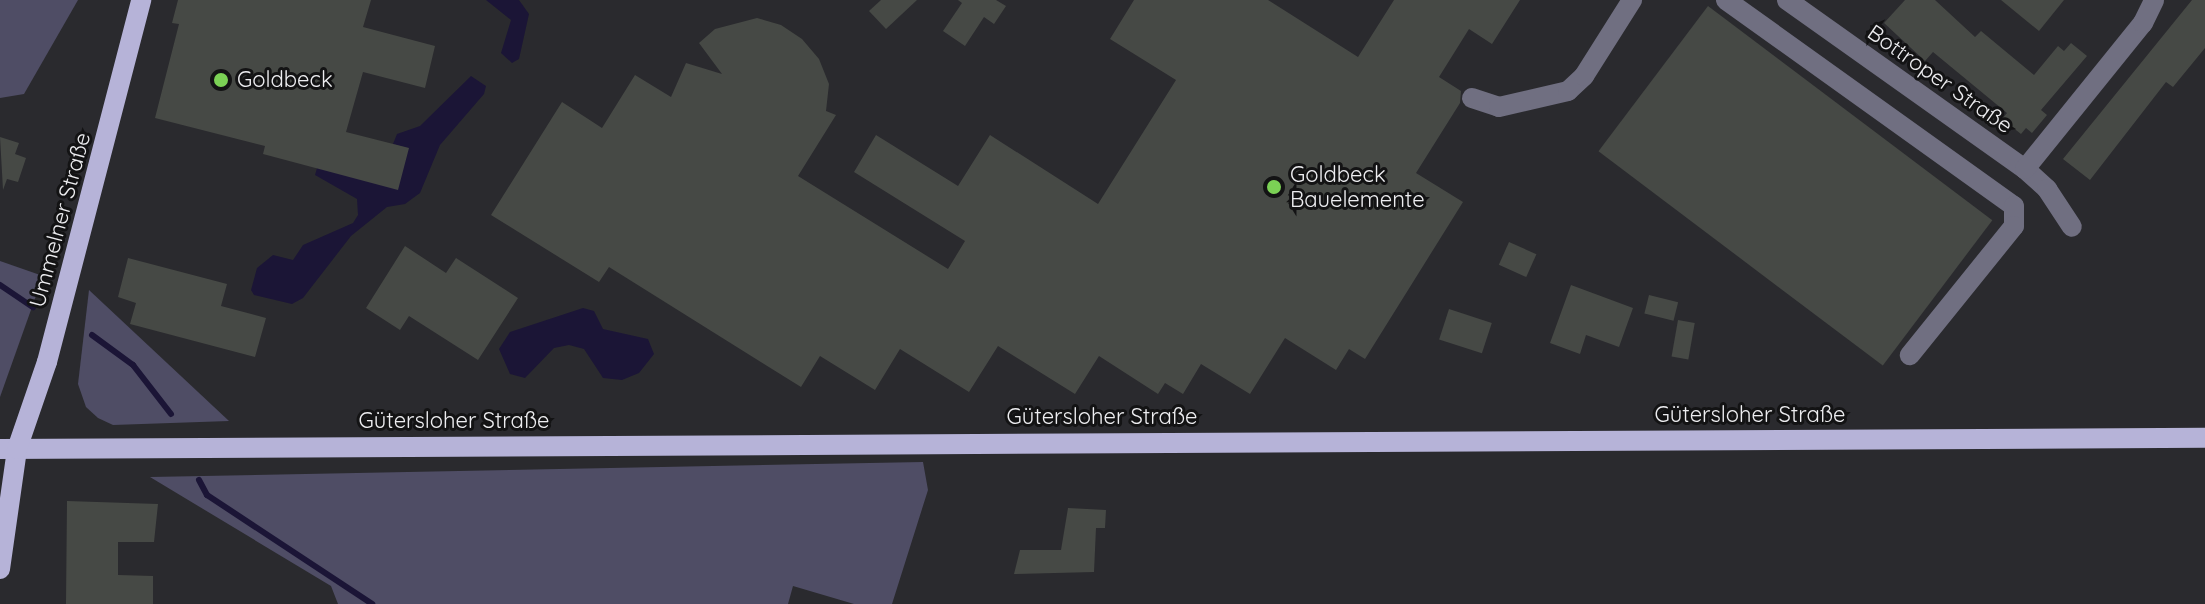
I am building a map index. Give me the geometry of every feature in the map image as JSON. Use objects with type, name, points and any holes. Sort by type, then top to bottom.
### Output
[{"type":"main road","name":"Ummelner Straße","points":[[0,569],[8,449],[47,362],[141,0]]},
{"type":"main road","name":"Gütersloher Straße","points":[[8,449],[2205,438]]},
{"type":"street","points":[[1472,98],[1499,107],[1568,91],[1584,76],[1632,0]]},
{"type":"street","points":[[1726,0],[2014,206],[2014,226],[1910,355]]},
{"type":"street","name":"Bottroper Straße","points":[[1787,0],[2025,169],[2047,189],[2072,227]]},
{"type":"street","points":[[2025,169],[2143,23],[2154,0]]},
{"type":"shaded area","points":[[0,0],[78,0],[24,94],[0,98]]},
{"type":"shaded area","points":[[486,0],[519,0],[529,14],[519,59],[512,63],[501,53],[511,20]]},
{"type":"shaded area","points":[[471,76],[486,86],[484,94],[440,145],[420,193],[405,204],[387,207],[351,236],[303,298],[292,304],[254,295],[251,290],[257,268],[273,255],[293,260],[303,245],[353,223],[358,215],[357,199],[315,175],[317,168],[408,148],[393,144],[397,134],[420,126]]},
{"type":"shaded area","points":[[0,261],[43,276],[0,397]]},
{"type":"shaded area","points":[[89,290],[229,421],[113,425],[98,418],[86,407],[78,384]]},
{"type":"shaded area","points":[[583,308],[594,311],[603,329],[648,339],[654,354],[639,373],[622,380],[603,378],[584,349],[569,345],[554,348],[525,378],[510,374],[499,349],[510,332]]},
{"type":"shaded area","points":[[923,462],[928,490],[892,604],[854,604],[793,586],[788,604],[338,604],[331,586],[150,477]]},
{"type":"building","points":[[178,0],[371,0],[363,27],[435,46],[425,88],[363,72],[346,132],[409,148],[398,190],[263,154],[265,146],[155,118],[179,24],[172,23]]},
{"type":"building","points":[[881,0],[917,0],[886,29],[869,11]]},
{"type":"building","points":[[958,0],[996,0],[1006,6],[994,24],[984,17],[965,46],[943,31],[962,3]]},
{"type":"building","name":"Goldbeck Bauelemente","points":[[1134,0],[1268,0],[1358,57],[1394,0],[1520,0],[1492,44],[1469,29],[1439,77],[1461,91],[1460,103],[1416,173],[1463,202],[1365,359],[1349,349],[1336,370],[1285,338],[1250,394],[1201,364],[1183,394],[1165,383],[1158,394],[1099,356],[1075,394],[998,346],[969,392],[900,349],[875,390],[820,356],[801,387],[609,267],[599,282],[491,215],[562,102],[602,128],[635,75],[671,97],[686,63],[722,74],[699,43],[715,29],[757,18],[781,25],[802,39],[819,59],[829,84],[826,111],[836,115],[798,176],[948,269],[965,241],[854,172],[876,135],[958,186],[990,135],[1098,204],[1176,80],[1110,39]]},
{"type":"building","points":[[1905,0],[1935,0],[1975,37],[1981,31],[2034,75],[2058,46],[2064,51],[2071,43],[2087,56],[2041,110],[2047,115],[2032,133],[2026,128],[2021,134],[2002,119],[2007,113],[1933,52],[1925,61],[1884,23]]},
{"type":"building","points":[[2001,0],[2064,0],[2039,31]]},
{"type":"building","points":[[2192,0],[2205,0],[2205,48],[2173,87],[2166,82],[2090,180],[2063,159]]},
{"type":"building","points":[[1708,6],[1992,220],[1883,366],[1598,151]]},
{"type":"building","points":[[0,137],[19,143],[15,154],[26,158],[18,182],[7,179],[3,190]]},
{"type":"building","points":[[1509,242],[1536,254],[1526,277],[1499,265]]},
{"type":"building","points":[[405,246],[446,273],[456,258],[518,298],[478,360],[409,316],[400,330],[366,308]]},
{"type":"building","points":[[128,258],[227,284],[221,306],[266,318],[255,357],[130,324],[136,303],[118,297]]},
{"type":"building","points":[[1571,285],[1633,308],[1619,347],[1586,335],[1580,354],[1550,343]]},
{"type":"building","points":[[1649,295],[1678,302],[1674,321],[1644,313]]},
{"type":"building","points":[[1449,309],[1492,323],[1482,353],[1439,339]]},
{"type":"building","points":[[1678,320],[1695,323],[1688,359],[1672,356]]},
{"type":"building","points":[[67,501],[158,504],[154,542],[118,542],[118,575],[153,576],[153,604],[66,604]]},
{"type":"building","points":[[1068,508],[1106,510],[1105,528],[1096,528],[1094,572],[1014,574],[1020,550],[1061,550]]},
{"type":"waterway","points":[[0,285],[33,307]]},
{"type":"waterway","points":[[92,335],[133,365],[171,414]]},
{"type":"waterway","points":[[199,480],[207,495],[372,604]]},
{"type":"place","name":"Goldbeck","points":[[221,80]]},
{"type":"place","name":"Goldbeck Bauelemente","points":[[1274,187]]}]
